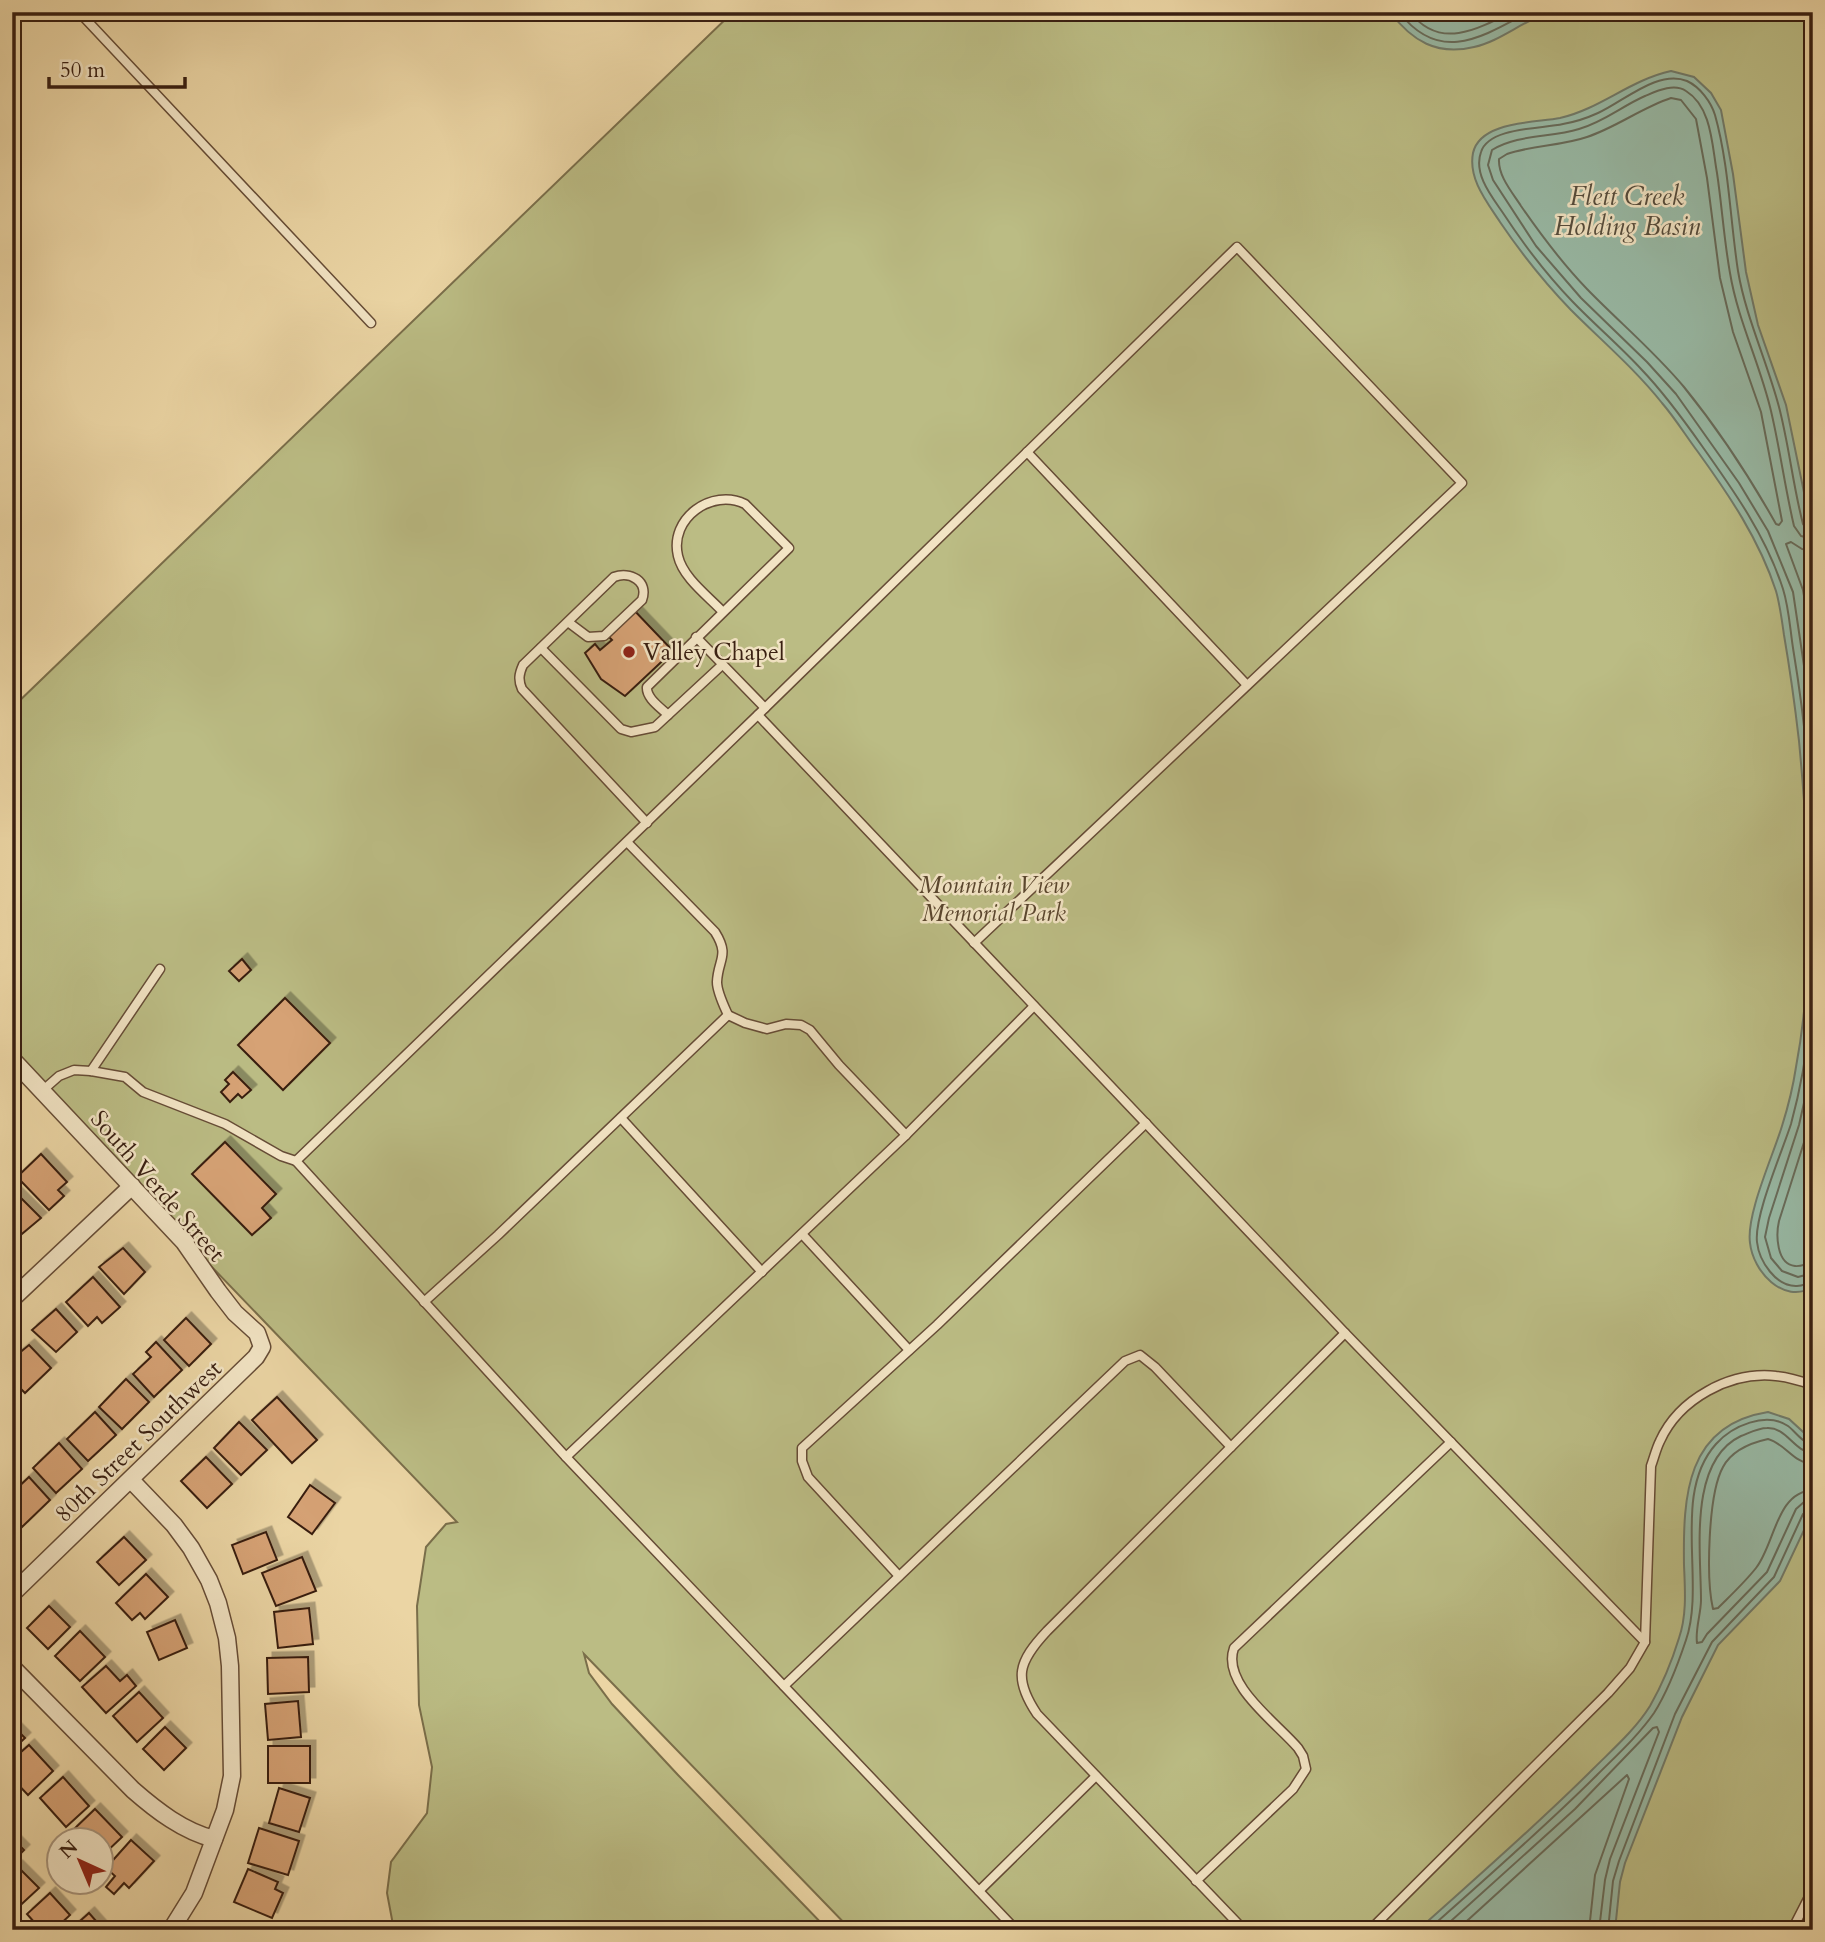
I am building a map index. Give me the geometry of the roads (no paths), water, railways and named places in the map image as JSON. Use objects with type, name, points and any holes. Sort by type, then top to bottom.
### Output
[{"type":"street","name":"South Verde Street","points":[[18,1065],[184,1242],[235,1313],[257,1333],[262,1347]]},
{"type":"street","points":[[12,1299],[132,1185]]},
{"type":"street","name":"80th Street Southwest","points":[[12,1594],[256,1357],[262,1347]]},
{"type":"street","points":[[131,1480],[174,1525],[209,1580],[227,1638],[230,1666],[232,1776],[225,1810],[194,1893],[171,1930]]},
{"type":"street","points":[[12,1667],[133,1790],[175,1822],[214,1839]]},
{"type":"lane","points":[[79,12],[371,323]]},
{"type":"lane","points":[[296,1161],[758,716],[1237,247],[1462,483],[974,943]]},
{"type":"lane","points":[[1027,452],[1247,685]]},
{"type":"lane","points":[[668,715],[651,699],[647,687],[789,548],[745,504],[738,500],[719,498],[709,501],[691,514],[681,529],[677,547],[683,568],[723,612]]},
{"type":"lane","points":[[568,622],[588,637],[604,636],[642,600],[645,592],[643,585],[630,575],[614,577],[523,665],[519,673],[522,689],[647,823]]},
{"type":"lane","points":[[696,637],[765,708]]},
{"type":"lane","points":[[541,648],[621,729],[631,733],[655,727],[722,665]]},
{"type":"lane","points":[[758,716],[1345,1333],[1645,1642]]},
{"type":"lane","points":[[627,842],[715,932],[723,944],[724,956],[717,982],[728,1015],[766,1028],[786,1024],[810,1030],[839,1065],[906,1135]]},
{"type":"lane","points":[[91,1071],[160,969]]},
{"type":"lane","points":[[566,1457],[906,1135],[1034,1006]]},
{"type":"lane","points":[[424,1302],[728,1015]]},
{"type":"lane","points":[[12,1085],[18,1065]]},
{"type":"lane","points":[[42,1091],[60,1076],[74,1070],[125,1077],[143,1092],[225,1124],[281,1156],[296,1161],[566,1457],[1016,1930]]},
{"type":"lane","points":[[621,1118],[762,1272]]},
{"type":"lane","points":[[899,1576],[808,1477],[802,1461],[802,1448],[909,1350],[1146,1123]]},
{"type":"lane","points":[[802,1234],[909,1350]]},
{"type":"lane","points":[[1244,1930],[1037,1714],[1028,1700],[1020,1678],[1026,1656],[1047,1631],[1345,1333]]},
{"type":"lane","points":[[784,1686],[1125,1361],[1140,1355],[1155,1367],[1231,1447]]},
{"type":"lane","points":[[1370,1930],[1630,1668],[1645,1642],[1651,1466],[1660,1439],[1678,1415],[1696,1398],[1717,1386],[1760,1376],[1776,1376],[1813,1385]]},
{"type":"lane","points":[[1196,1881],[1293,1789],[1306,1769],[1298,1748],[1252,1700],[1238,1681],[1231,1663],[1234,1648],[1451,1442]]},
{"type":"lane","points":[[979,1891],[1096,1776]]},
{"type":"lane","points":[[1792,1930],[1813,1889]]},
{"type":"water","points":[[1390,12],[1554,12],[1533,19],[1484,44],[1448,49],[1437,48],[1416,38]]},
{"type":"water","name":"Flett Creek Holding Basin","points":[[1671,71],[1694,77],[1711,93],[1721,110],[1746,272],[1758,325],[1786,405],[1813,536],[1813,1287],[1802,1291],[1791,1292],[1771,1282],[1757,1264],[1750,1243],[1756,1201],[1782,1126],[1793,1082],[1802,1027],[1808,945],[1808,863],[1799,741],[1776,591],[1752,536],[1710,468],[1652,391],[1571,310],[1525,256],[1484,198],[1472,163],[1478,143],[1497,129],[1575,114],[1642,81]]},
{"type":"water","points":[[1768,1412],[1789,1419],[1813,1441],[1813,1511],[1780,1581],[1718,1645],[1682,1717],[1625,1863],[1620,1882],[1615,1930],[1418,1930],[1572,1790],[1644,1715],[1670,1664],[1683,1620],[1685,1514],[1695,1468],[1705,1448],[1720,1432],[1741,1419]]},
{"type":"place","name":"Valley Chapel","points":[[629,652]]},
{"type":"park label","name":"Mountain View Memorial Park","points":[[994,899]]}]
